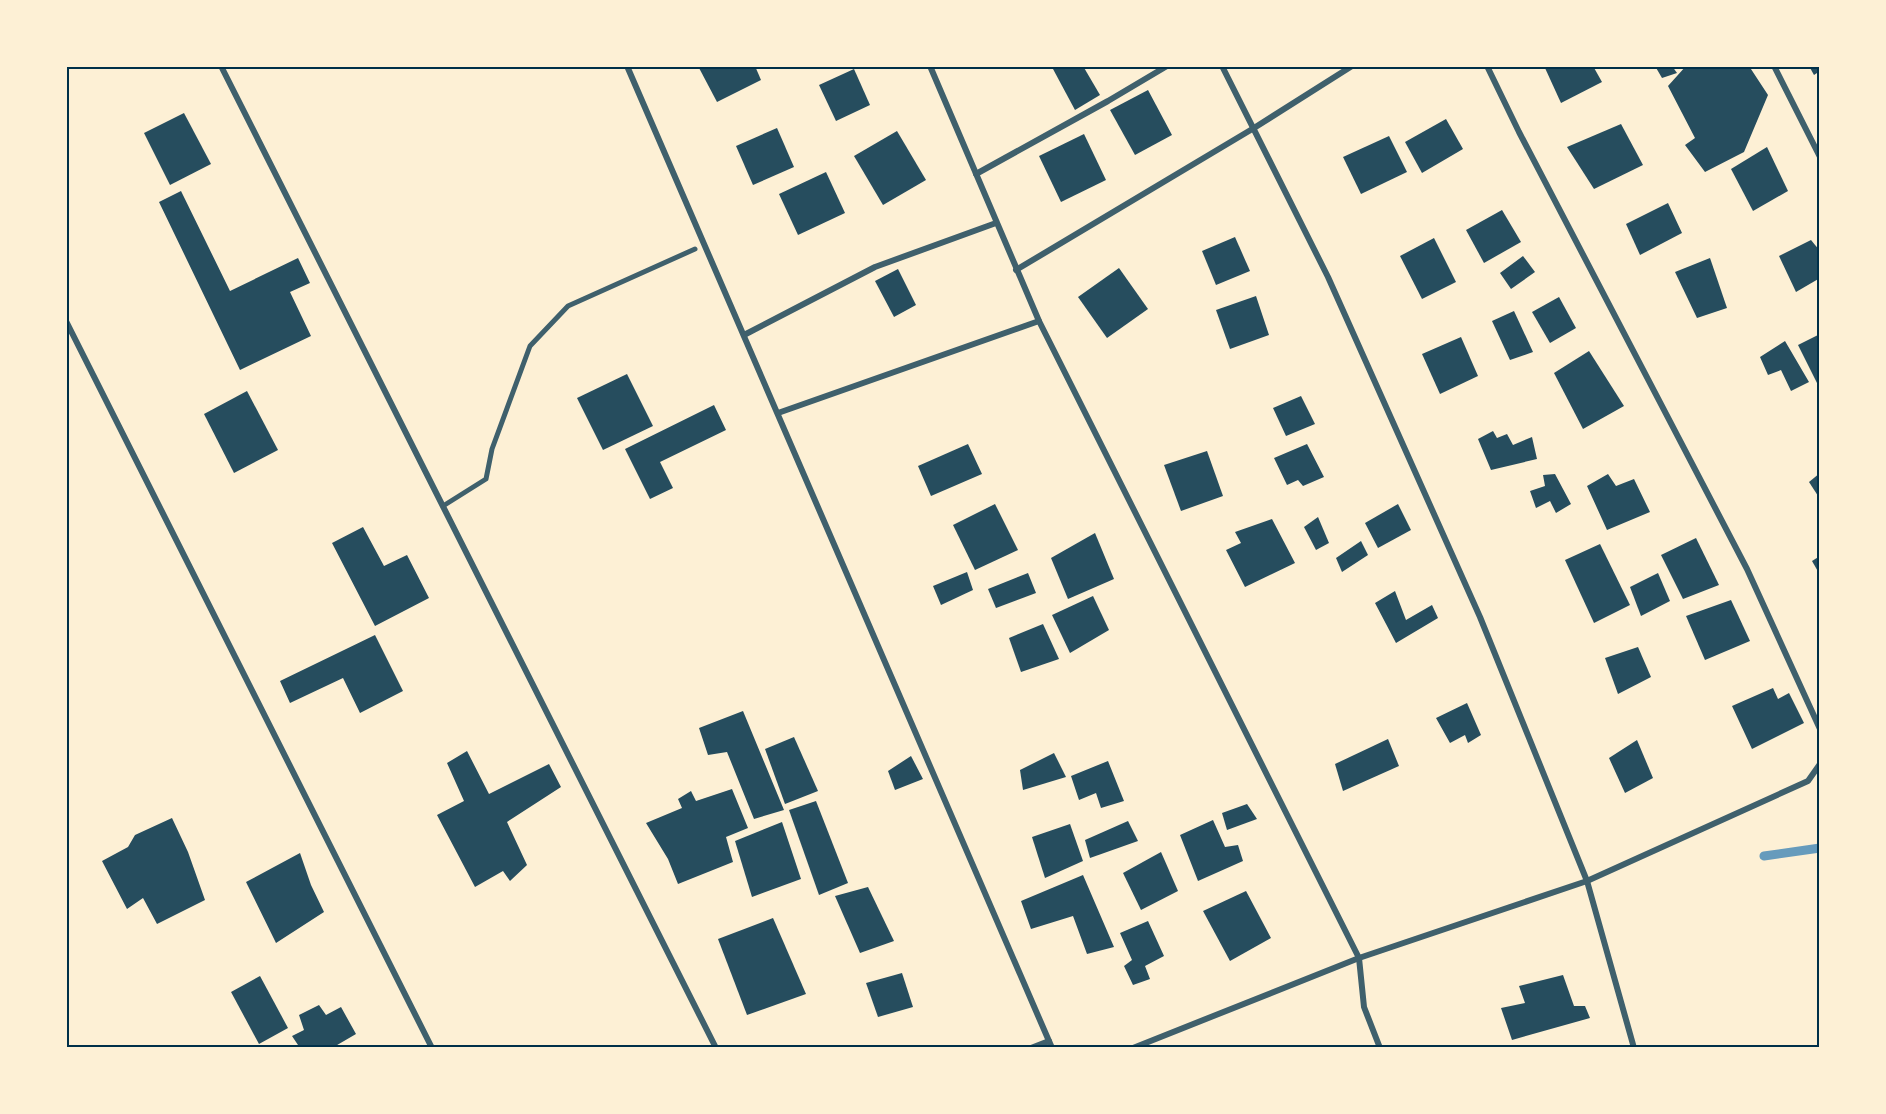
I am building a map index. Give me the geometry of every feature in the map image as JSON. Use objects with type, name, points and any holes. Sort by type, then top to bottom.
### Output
[{"type":"street","points":[[221,66],[716,1048]]},
{"type":"street","points":[[627,66],[1052,1048]]},
{"type":"street","points":[[930,66],[1039,321],[1359,958],[1364,1007],[1380,1048]]},
{"type":"street","points":[[976,174],[1167,66]]},
{"type":"street","points":[[1222,66],[1328,277],[1480,617],[1587,881],[1634,1048]]},
{"type":"street","points":[[1016,270],[1254,128],[1352,66]]},
{"type":"street","points":[[1487,66],[1747,569],[1820,729]]},
{"type":"street","points":[[1774,66],[1820,157]]},
{"type":"street","points":[[744,335],[875,267],[996,223]]},
{"type":"street","points":[[443,506],[486,479],[492,449],[530,346],[568,306],[694,249]]},
{"type":"street","points":[[66,321],[432,1048]]},
{"type":"street","points":[[777,413],[1039,321]]},
{"type":"street","points":[[1133,1048],[1359,958],[1587,881],[1808,781],[1820,764]]},
{"type":"street","points":[[1031,1048],[1049,1041]]},
{"type":"building","points":[[698,66],[755,66],[761,80],[717,102]]},
{"type":"building","points":[[1057,66],[1083,66],[1100,95],[1075,110],[1053,69]]},
{"type":"building","points":[[1549,66],[1593,66],[1602,82],[1561,103],[1545,68]]},
{"type":"building","points":[[1655,66],[1672,66],[1677,73],[1662,78]]},
{"type":"building","points":[[1686,66],[1749,66],[1768,95],[1744,152],[1705,172],[1685,145],[1695,138],[1668,86]]},
{"type":"building","points":[[1809,66],[1820,66],[1820,71],[1814,75]]},
{"type":"building","points":[[854,69],[870,105],[836,121],[819,85]]},
{"type":"building","points":[[1148,90],[1172,135],[1135,155],[1110,110]]},
{"type":"building","points":[[184,113],[211,164],[170,185],[144,133]]},
{"type":"building","points":[[1446,119],[1463,149],[1422,173],[1405,142]]},
{"type":"building","points":[[1621,124],[1643,165],[1594,189],[1567,147]]},
{"type":"building","points":[[777,128],[794,167],[753,185],[736,146]]},
{"type":"building","points":[[897,131],[926,180],[883,205],[854,156]]},
{"type":"building","points":[[1084,134],[1106,180],[1061,202],[1039,156]]},
{"type":"building","points":[[1389,136],[1407,172],[1361,194],[1343,157]]},
{"type":"building","points":[[1767,147],[1788,191],[1753,211],[1731,169]]},
{"type":"building","points":[[826,172],[845,213],[798,235],[779,194]]},
{"type":"building","points":[[181,191],[230,291],[298,258],[310,283],[290,292],[311,336],[240,370],[159,202]]},
{"type":"building","points":[[1668,203],[1682,233],[1640,255],[1626,224]]},
{"type":"building","points":[[1502,210],[1521,242],[1484,263],[1466,230]]},
{"type":"building","points":[[1235,237],[1250,271],[1216,285],[1202,251]]},
{"type":"building","points":[[1434,238],[1456,282],[1422,299],[1400,256]]},
{"type":"building","points":[[1811,240],[1820,251],[1820,278],[1796,292],[1779,256]]},
{"type":"building","points":[[1523,256],[1535,272],[1511,289],[1500,273]]},
{"type":"building","points":[[1710,258],[1727,308],[1697,318],[1675,272]]},
{"type":"building","points":[[1119,268],[1148,309],[1107,338],[1078,297]]},
{"type":"building","points":[[898,269],[916,305],[894,317],[875,281]]},
{"type":"building","points":[[1256,296],[1269,335],[1230,349],[1216,310]]},
{"type":"building","points":[[1559,297],[1576,328],[1550,343],[1532,312]]},
{"type":"building","points":[[1514,311],[1533,352],[1510,360],[1492,321]]},
{"type":"building","points":[[1820,334],[1820,389],[1798,345]]},
{"type":"building","points":[[1461,337],[1478,376],[1440,394],[1422,354]]},
{"type":"building","points":[[1785,341],[1809,382],[1791,391],[1781,370],[1768,375],[1760,357]]},
{"type":"building","points":[[1589,351],[1624,406],[1583,429],[1554,373]]},
{"type":"building","points":[[627,374],[653,426],[603,450],[577,398]]},
{"type":"building","points":[[247,391],[278,450],[234,473],[204,414]]},
{"type":"building","points":[[1301,396],[1315,424],[1286,436],[1273,408]]},
{"type":"building","points":[[714,405],[726,430],[660,462],[673,488],[650,499],[625,449]]},
{"type":"building","points":[[1493,431],[1497,438],[1507,434],[1513,445],[1532,437],[1537,459],[1491,470],[1478,439]]},
{"type":"building","points":[[968,444],[982,474],[931,496],[918,466]]},
{"type":"building","points":[[1307,444],[1324,477],[1303,486],[1298,480],[1287,485],[1274,458]]},
{"type":"building","points":[[1207,451],[1223,496],[1181,511],[1164,465]]},
{"type":"building","points":[[1820,473],[1820,499],[1809,482]]},
{"type":"building","points":[[1555,474],[1571,504],[1556,513],[1550,501],[1536,508],[1530,491],[1545,486],[1543,475]]},
{"type":"building","points":[[1608,474],[1616,486],[1634,479],[1650,512],[1607,530],[1587,486]]},
{"type":"building","points":[[995,504],[1018,550],[975,570],[953,525]]},
{"type":"building","points":[[1398,504],[1411,530],[1378,548],[1365,523]]},
{"type":"building","points":[[1318,517],[1329,543],[1316,550],[1304,527]]},
{"type":"building","points":[[1272,519],[1295,563],[1245,587],[1226,550],[1241,543],[1235,532]]},
{"type":"building","points":[[363,527],[384,566],[407,555],[429,598],[375,626],[332,543]]},
{"type":"building","points":[[1095,533],[1114,579],[1068,599],[1051,558]]},
{"type":"building","points":[[1696,538],[1719,585],[1683,599],[1661,555]]},
{"type":"building","points":[[1361,541],[1368,555],[1342,572],[1336,558]]},
{"type":"building","points":[[1600,544],[1630,605],[1594,623],[1565,560]]},
{"type":"building","points":[[1820,556],[1820,575],[1812,561]]},
{"type":"building","points":[[967,572],[973,590],[941,605],[933,586]]},
{"type":"building","points":[[1028,573],[1036,593],[996,608],[988,589]]},
{"type":"building","points":[[1658,573],[1670,601],[1641,616],[1630,587]]},
{"type":"building","points":[[1395,591],[1406,620],[1432,605],[1438,618],[1396,643],[1375,603]]},
{"type":"building","points":[[1093,596],[1109,630],[1070,653],[1052,615]]},
{"type":"building","points":[[1731,600],[1750,641],[1705,660],[1686,616]]},
{"type":"building","points":[[1043,624],[1059,659],[1021,672],[1009,638]]},
{"type":"building","points":[[375,635],[403,691],[360,713],[343,678],[290,703],[280,681]]},
{"type":"building","points":[[1638,647],[1651,677],[1618,694],[1605,658]]},
{"type":"building","points":[[1773,688],[1778,699],[1789,693],[1804,723],[1752,749],[1732,706]]},
{"type":"building","points":[[1467,703],[1481,735],[1468,743],[1465,735],[1450,743],[1436,718]]},
{"type":"building","points":[[743,711],[784,810],[754,819],[727,752],[708,755],[699,728]]},
{"type":"building","points":[[794,737],[818,791],[785,804],[765,749]]},
{"type":"building","points":[[1388,739],[1399,766],[1343,791],[1335,764]]},
{"type":"building","points":[[1637,740],[1653,778],[1625,793],[1609,758]]},
{"type":"building","points":[[467,751],[489,794],[549,764],[561,787],[507,822],[527,865],[510,881],[503,871],[475,887],[437,815],[464,801],[447,763]]},
{"type":"building","points":[[1054,753],[1066,777],[1023,790],[1020,770]]},
{"type":"building","points":[[911,756],[923,779],[895,790],[888,771]]},
{"type":"building","points":[[1108,761],[1124,801],[1101,808],[1096,793],[1079,800],[1071,776]]},
{"type":"building","points":[[732,789],[748,828],[726,837],[733,862],[678,884],[668,859],[646,823],[682,808],[678,799],[691,791],[696,801]]},
{"type":"building","points":[[816,801],[848,883],[819,895],[789,810]]},
{"type":"building","points":[[1247,804],[1257,819],[1227,830],[1222,813]]},
{"type":"building","points":[[172,818],[188,852],[205,900],[157,924],[143,898],[127,909],[102,861],[128,847],[135,835]]},
{"type":"building","points":[[1213,820],[1225,847],[1238,845],[1243,861],[1198,881],[1180,835]]},
{"type":"building","points":[[1128,821],[1138,841],[1090,858],[1085,840]]},
{"type":"building","points":[[782,822],[801,879],[752,897],[735,841]]},
{"type":"building","points":[[1070,824],[1083,861],[1045,878],[1032,837]]},
{"type":"building","points":[[1161,852],[1178,891],[1141,910],[1123,873]]},
{"type":"building","points":[[300,853],[311,885],[324,912],[276,943],[246,882]]},
{"type":"building","points":[[1083,875],[1114,947],[1087,954],[1073,916],[1031,929],[1021,901]]},
{"type":"building","points":[[868,887],[894,941],[860,953],[835,896]]},
{"type":"building","points":[[1246,891],[1271,938],[1230,961],[1203,911]]},
{"type":"building","points":[[773,918],[806,994],[747,1015],[718,939]]},
{"type":"building","points":[[1148,921],[1164,956],[1145,966],[1150,979],[1133,985],[1124,966],[1132,960],[1120,933]]},
{"type":"building","points":[[902,973],[913,1007],[878,1017],[866,983]]},
{"type":"building","points":[[1563,975],[1574,1006],[1585,1006],[1590,1018],[1512,1040],[1501,1008],[1525,1003],[1519,986]]},
{"type":"building","points":[[260,976],[288,1028],[259,1044],[231,992]]},
{"type":"building","points":[[319,1005],[326,1015],[341,1007],[356,1034],[332,1048],[300,1048],[292,1036],[304,1030],[299,1015]]},
{"type":"waterway","points":[[1764,856],[1820,848]]}]
